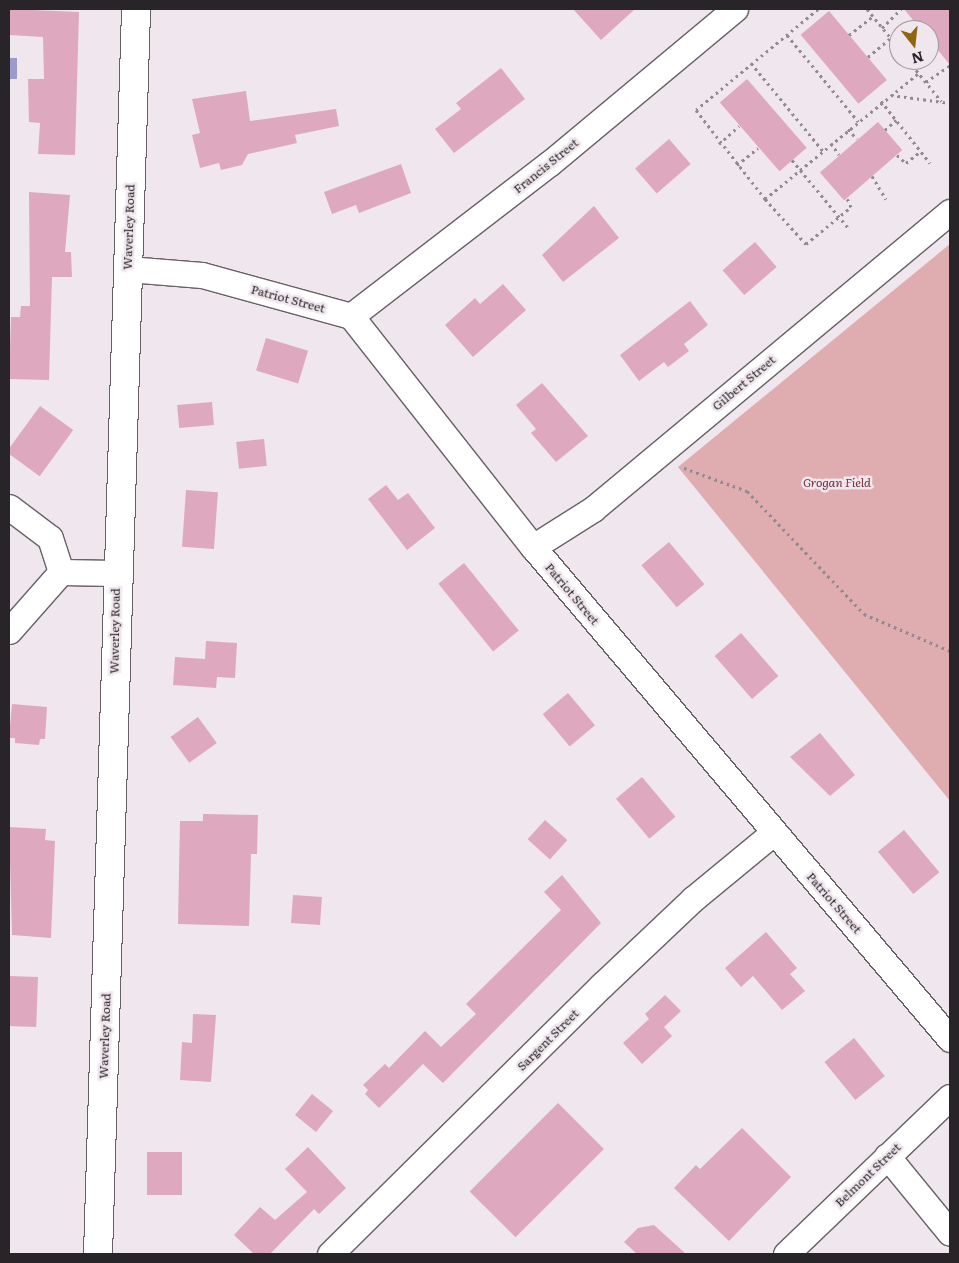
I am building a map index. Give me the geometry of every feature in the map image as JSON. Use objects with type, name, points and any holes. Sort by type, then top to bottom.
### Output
[{"type":"street","name":"Waverley Road","points":[[98,1254],[116,573],[136,9]]},
{"type":"street","name":"Francis Street","points":[[351,316],[542,169],[735,9]]},
{"type":"street","name":"Gilbert Street","points":[[533,547],[593,508],[950,212]]},
{"type":"street","name":"Patriot Street","points":[[128,268],[202,275],[351,316],[533,547],[773,833],[950,1039]]},
{"type":"street","points":[[9,507],[50,538],[61,572]]},
{"type":"street","points":[[9,631],[61,572],[116,573]]},
{"type":"street","name":"Sargent Street","points":[[330,1254],[602,985],[693,899],[773,833]]},
{"type":"street","name":"Belmont Street","points":[[786,1254],[950,1097]]},
{"type":"street","points":[[887,1156],[950,1234]]},
{"type":"path","points":[[818,9],[696,110],[719,144],[765,200],[806,244],[852,207],[847,198]]},
{"type":"path","points":[[867,9],[889,36]]},
{"type":"path","points":[[882,28],[901,9]]},
{"type":"path","points":[[849,35],[873,16]]},
{"type":"path","points":[[787,35],[858,120]]},
{"type":"path","points":[[868,57],[889,40]]},
{"type":"path","points":[[751,63],[823,151]]},
{"type":"path","points":[[926,82],[950,65]]},
{"type":"path","points":[[916,70],[942,101]]},
{"type":"path","points":[[765,200],[858,120],[919,73]]},
{"type":"path","points":[[891,95],[950,102]]},
{"type":"path","points":[[881,102],[930,163]]},
{"type":"path","points":[[885,130],[896,120]]},
{"type":"path","points":[[719,144],[739,126]]},
{"type":"path","points":[[848,129],[857,139]]},
{"type":"path","points":[[832,143],[838,155]]},
{"type":"path","points":[[737,165],[758,148]]},
{"type":"path","points":[[897,155],[906,163],[921,151]]},
{"type":"path","points":[[792,160],[850,229]]},
{"type":"path","points":[[872,176],[886,199]]},
{"type":"path","points":[[666,448],[688,471],[727,480],[747,491],[864,614],[950,651]]},
{"type":"green space","name":"Grogan Field","points":[[950,244],[950,801],[678,467]]},
{"type":"water","points":[[9,58],[17,58],[17,79],[9,79]]},
{"type":"building","points":[[9,9],[79,12],[75,155],[38,154],[40,123],[29,122],[28,79],[44,79],[43,37],[9,35]]},
{"type":"building","points":[[573,9],[635,9],[601,40]]},
{"type":"building","points":[[904,9],[950,9],[950,65],[939,51],[939,20],[913,20]]},
{"type":"building","points":[[829,11],[887,80],[859,104],[801,35]]},
{"type":"building","points":[[501,68],[525,99],[454,153],[435,129],[461,109],[456,103]]},
{"type":"building","points":[[747,79],[807,148],[780,171],[720,103]]},
{"type":"building","points":[[246,91],[250,121],[336,109],[339,126],[295,135],[297,143],[248,154],[242,165],[221,170],[219,163],[200,168],[192,135],[200,133],[192,99]]},
{"type":"building","points":[[878,122],[902,150],[844,200],[820,173]]},
{"type":"building","points":[[669,139],[691,164],[657,193],[635,169]]},
{"type":"building","points":[[401,164],[411,193],[359,213],[356,205],[332,214],[324,192]]},
{"type":"building","points":[[29,192],[70,195],[65,252],[71,252],[72,277],[52,277],[49,380],[9,379],[11,317],[20,317],[21,306],[30,306]]},
{"type":"building","points":[[594,206],[619,238],[563,282],[542,255]]},
{"type":"building","points":[[755,242],[777,267],[744,295],[723,270]]},
{"type":"building","points":[[503,284],[526,310],[473,357],[445,325],[475,298],[480,304]]},
{"type":"building","points":[[690,301],[708,325],[684,344],[689,351],[668,367],[664,362],[639,381],[620,355]]},
{"type":"building","points":[[266,338],[308,351],[298,383],[256,371]]},
{"type":"building","points":[[542,383],[588,436],[556,462],[531,433],[536,429],[516,405]]},
{"type":"building","points":[[212,402],[214,425],[179,428],[177,405]]},
{"type":"building","points":[[40,406],[73,430],[40,476],[9,454],[9,449]]},
{"type":"building","points":[[264,439],[267,466],[239,469],[236,442]]},
{"type":"building","points":[[386,485],[398,500],[408,493],[435,528],[407,550],[368,499]]},
{"type":"building","points":[[186,490],[218,492],[214,549],[182,547]]},
{"type":"building","points":[[669,542],[704,584],[677,607],[641,565]]},
{"type":"building","points":[[464,563],[519,631],[493,651],[438,584]]},
{"type":"building","points":[[741,633],[778,676],[752,699],[715,656]]},
{"type":"building","points":[[206,641],[237,643],[235,678],[217,677],[216,688],[173,685],[175,657],[205,659]]},
{"type":"building","points":[[568,693],[595,725],[570,746],[543,714]]},
{"type":"building","points":[[12,704],[47,707],[45,739],[40,739],[39,745],[15,743],[15,738],[9,738]]},
{"type":"building","points":[[198,717],[217,743],[189,763],[170,737]]},
{"type":"building","points":[[820,733],[855,775],[830,796],[790,757]]},
{"type":"building","points":[[642,777],[675,817],[649,839],[616,799]]},
{"type":"building","points":[[203,814],[258,815],[257,854],[251,854],[249,926],[178,924],[180,821],[203,821]]},
{"type":"building","points":[[545,820],[567,840],[550,859],[528,839]]},
{"type":"building","points":[[9,827],[46,829],[45,840],[55,841],[51,938],[12,935]]},
{"type":"building","points":[[904,830],[939,872],[913,894],[878,852]]},
{"type":"building","points":[[562,875],[601,923],[443,1083],[423,1064],[379,1108],[365,1094],[368,1090],[363,1085],[385,1064],[389,1068],[425,1031],[441,1047],[476,1014],[466,1004],[561,910],[544,892]]},
{"type":"building","points":[[293,895],[322,897],[320,925],[291,923]]},
{"type":"building","points":[[766,932],[797,968],[790,974],[805,991],[782,1010],[753,976],[741,987],[725,968]]},
{"type":"building","points":[[9,976],[38,977],[36,1027],[9,1026]]},
{"type":"building","points":[[665,995],[681,1011],[664,1027],[672,1036],[642,1064],[623,1043],[649,1019],[645,1014]]},
{"type":"building","points":[[193,1014],[216,1015],[211,1082],[180,1080],[182,1042],[192,1043]]},
{"type":"building","points":[[854,1038],[885,1076],[855,1100],[824,1062]]},
{"type":"building","points":[[312,1094],[333,1111],[316,1132],[295,1115]]},
{"type":"building","points":[[558,1103],[604,1149],[516,1237],[470,1191]]},
{"type":"building","points":[[742,1128],[791,1177],[729,1241],[674,1188],[696,1165],[700,1169]]},
{"type":"building","points":[[308,1147],[346,1188],[319,1214],[314,1209],[270,1254],[254,1254],[234,1235],[260,1207],[275,1220],[307,1192],[285,1169]]},
{"type":"building","points":[[147,1152],[182,1152],[182,1195],[147,1195]]},
{"type":"building","points":[[654,1225],[686,1254],[637,1254],[624,1242],[638,1228]]}]
